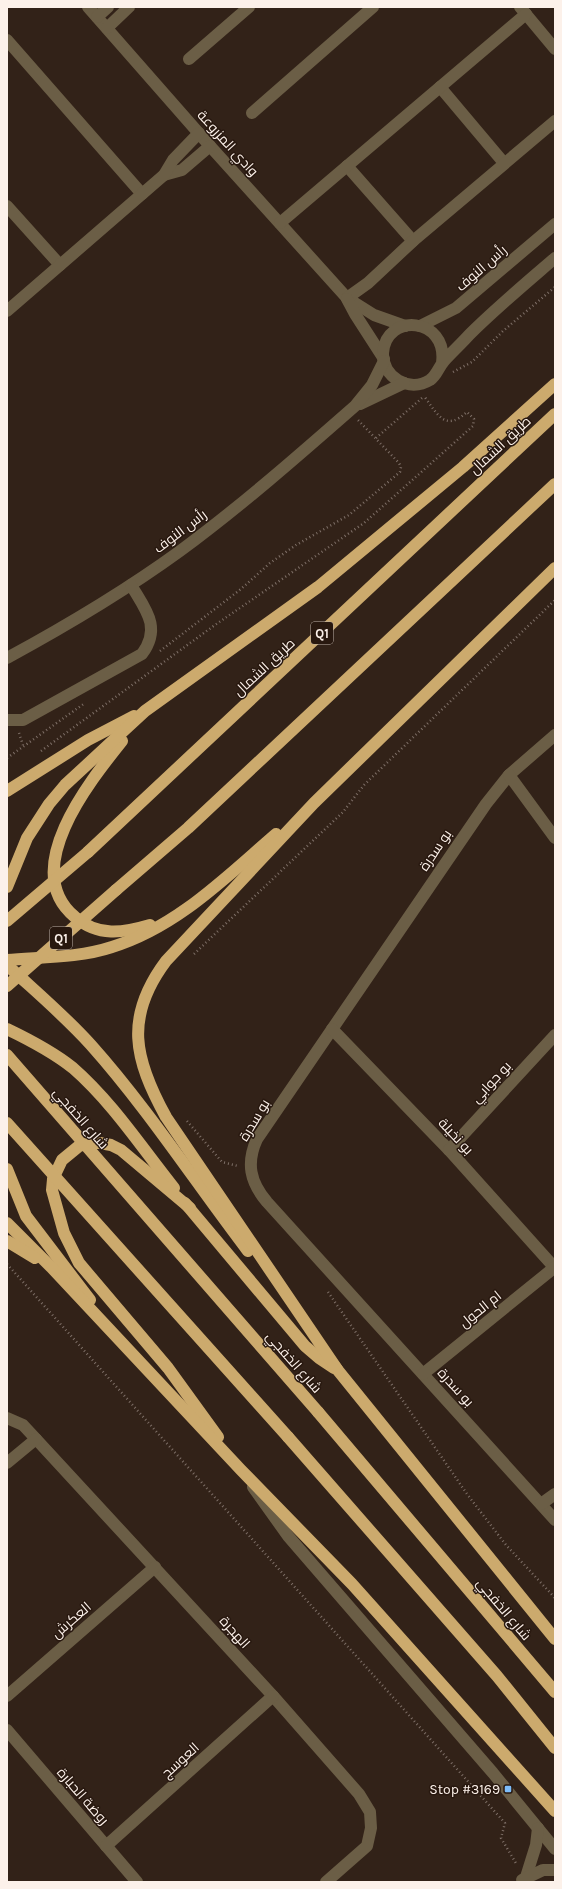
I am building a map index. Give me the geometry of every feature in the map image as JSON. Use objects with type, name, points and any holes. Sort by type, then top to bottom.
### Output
[{"type":"highway","points":[[7,886],[28,838],[49,804],[65,785],[145,712],[318,587],[463,467],[555,384]]},
{"type":"highway","name":"طريق الشمال","points":[[7,921],[88,852],[555,414]]},
{"type":"highway","name":"Q1","points":[[7,986],[188,828],[555,484]]},
{"type":"highway","points":[[337,1369],[166,1117],[154,1095],[145,1074],[139,1051],[138,1028],[145,994],[155,976],[166,961],[314,803],[555,568]]},
{"type":"highway","points":[[7,791],[88,740],[145,712]]},
{"type":"highway","points":[[145,712],[95,774],[76,804],[54,863],[56,886],[66,908],[74,916],[83,924],[105,932],[128,931],[175,917]]},
{"type":"highway","points":[[7,960],[86,953],[112,948],[135,939],[175,917],[199,900],[314,803]]},
{"type":"highway","points":[[7,965],[61,1014],[91,1045],[337,1369],[555,1639]]},
{"type":"highway","points":[[7,1029],[39,1045],[72,1068],[101,1096],[190,1208],[305,1346],[319,1358],[337,1369]]},
{"type":"highway","name":"شارع الخفجي","points":[[7,1055],[318,1412],[555,1692]]},
{"type":"highway","points":[[7,1123],[288,1437],[497,1676],[555,1748]]},
{"type":"highway","points":[[190,1208],[121,1150],[106,1144],[79,1146],[62,1160],[53,1179],[54,1201],[64,1233],[79,1263],[168,1368],[241,1470]]},
{"type":"highway","points":[[7,1168],[26,1216],[132,1355]]},
{"type":"highway","points":[[7,1223],[241,1470],[352,1584],[555,1811]]},
{"type":"highway","points":[[7,1241],[51,1268]]},
{"type":"street","name":"وادي المزروعة","points":[[88,7],[210,146],[347,298],[355,314],[384,360]]},
{"type":"street","points":[[97,17],[108,7]]},
{"type":"street","points":[[107,28],[130,7]]},
{"type":"street","points":[[188,59],[236,11],[249,7]]},
{"type":"street","points":[[252,113],[373,7]]},
{"type":"street","points":[[280,223],[440,87],[523,10],[555,49]]},
{"type":"street","points":[[7,40],[142,194]]},
{"type":"street","points":[[440,87],[504,163]]},
{"type":"street","points":[[347,298],[368,283],[413,241],[555,121]]},
{"type":"street","points":[[7,311],[164,175],[173,160],[199,133]]},
{"type":"street","points":[[164,175],[182,170],[210,146]]},
{"type":"street","points":[[348,166],[413,241]]},
{"type":"street","points":[[7,206],[60,265]]},
{"type":"street","name":"رأس النوف","points":[[420,326],[456,308],[555,224]]},
{"type":"street","points":[[440,368],[442,347],[434,333],[420,326],[405,326],[398,329],[388,338],[385,345],[384,360],[389,373],[404,383],[420,384],[430,380],[497,308],[555,258]]},
{"type":"street","name":"وادي المزروعة","points":[[347,298],[374,315],[405,326]]},
{"type":"street","name":"رأس النوف","points":[[352,409],[372,385],[384,360]]},
{"type":"street","name":"رأس النوف","points":[[7,658],[131,585],[180,551],[227,515],[352,409],[379,393],[404,383]]},
{"type":"street","points":[[7,720],[23,720],[142,654],[151,637],[151,621],[131,585]]},
{"type":"street","name":"بو سدرة","points":[[555,735],[509,775],[486,804],[257,1139],[250,1159],[250,1170],[253,1182],[259,1193],[555,1520]]},
{"type":"street","points":[[509,775],[555,838]]},
{"type":"street","name":"بو نخيلة","points":[[332,1029],[449,1150],[555,1267]]},
{"type":"street","name":"بو جوابي","points":[[449,1150],[555,1035]]},
{"type":"street","name":"ام الحول","points":[[424,1374],[555,1267]]},
{"type":"street","name":"الهجرة","points":[[7,1418],[23,1425],[155,1566],[273,1696],[359,1794],[370,1812],[371,1828],[367,1846],[326,1882]]},
{"type":"street","points":[[7,1463],[36,1439]]},
{"type":"street","points":[[241,1470],[288,1536],[493,1773],[555,1849]]},
{"type":"street","points":[[541,1504],[555,1494]]},
{"type":"street","name":"العكرش","points":[[7,1696],[155,1566]]},
{"type":"street","name":"العوسج","points":[[106,1846],[273,1696]]},
{"type":"street","name":"روضة الحبارة","points":[[7,1730],[137,1882]]},
{"type":"street","points":[[522,1879],[536,1845],[538,1828]]},
{"type":"street","points":[[522,1879],[543,1870],[555,1870]]},
{"type":"path","points":[[440,368],[456,371],[472,362],[504,331],[555,287]]},
{"type":"path","points":[[38,754],[215,625],[364,523],[474,426],[474,419],[467,412],[456,421],[446,422],[441,418],[424,396],[420,384]]},
{"type":"path","points":[[376,438],[424,396]]},
{"type":"path","points":[[156,654],[241,589],[270,563],[296,545],[349,515],[400,472],[401,468],[399,463],[352,409]]},
{"type":"path","points":[[191,956],[343,812],[364,785],[555,600]]},
{"type":"path","points":[[7,758],[87,702]]},
{"type":"path","points":[[185,1119],[222,1162],[250,1170]]},
{"type":"path","points":[[7,1264],[505,1823],[501,1838],[522,1879]]},
{"type":"path","points":[[324,1287],[466,1494],[506,1545],[555,1598]]},
{"type":"place","name":"Stop #3169","points":[[508,1789]]}]
